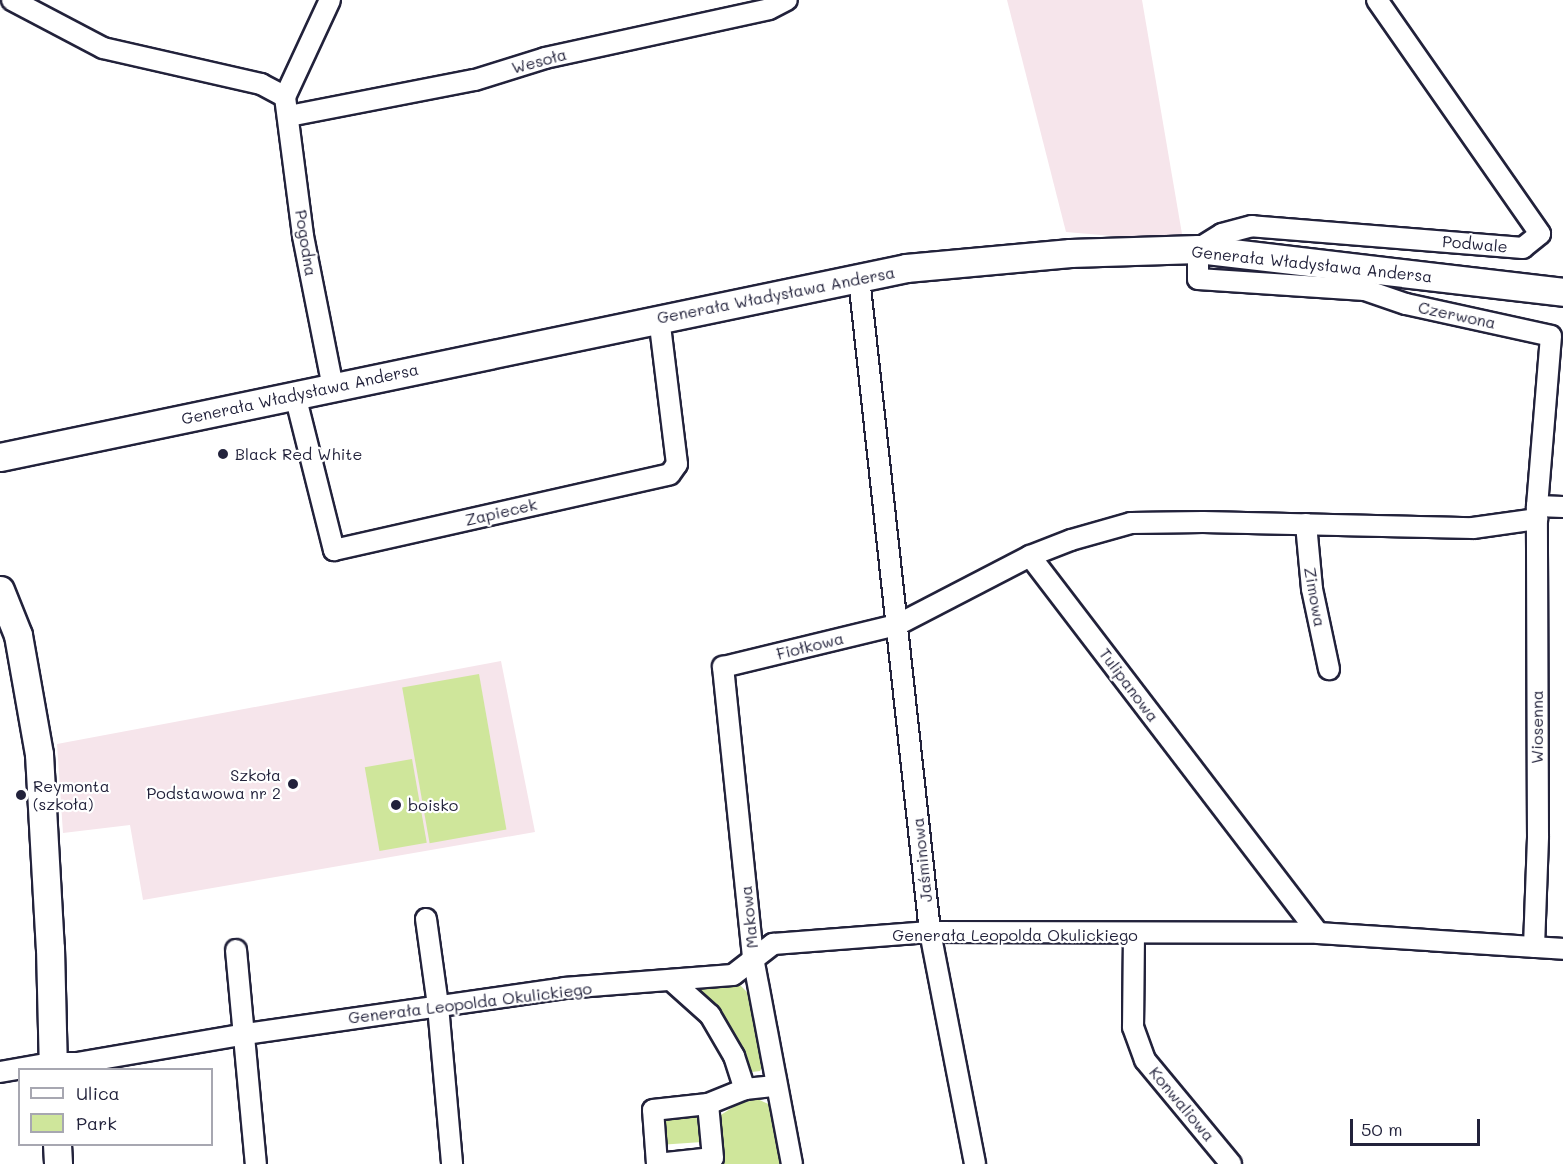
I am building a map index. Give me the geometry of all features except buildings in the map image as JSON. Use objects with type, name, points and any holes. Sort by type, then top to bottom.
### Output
[{"type":"street","points":[[12,0],[103,48],[261,84],[287,106],[330,0]]},
{"type":"street","name":"Wesoła","points":[[287,106],[475,80],[545,58],[769,9],[787,0]]},
{"type":"street","name":"Podwale","points":[[1198,249],[1222,234],[1252,226],[1523,248],[1540,234],[1377,0]]},
{"type":"street","name":"Pogodna","points":[[287,106],[303,237],[333,388]]},
{"type":"street","name":"Generała Władysława Andersa","points":[[0,457],[906,268],[1070,253],[1198,249],[1563,292]]},
{"type":"street","name":"Czerwona","points":[[1198,249],[1198,279],[1365,290],[1406,304],[1551,336],[1537,512]]},
{"type":"street","name":"Jaśminowa","points":[[859,278],[930,932],[975,1164]]},
{"type":"street","name":"Zapiecek","points":[[296,394],[334,550],[670,474],[676,464],[659,318]]},
{"type":"street","points":[[897,625],[1030,556],[1071,540],[1131,523],[1203,522],[1473,528],[1563,507]]},
{"type":"street","name":"Wiosenna","points":[[1534,947],[1538,836],[1537,512]]},
{"type":"street","name":"Zimowa","points":[[1306,524],[1312,589],[1329,669]]},
{"type":"street","name":"Tulipanowa","points":[[1030,556],[1318,933]]},
{"type":"street","points":[[0,590],[18,635],[39,754],[50,948],[53,1066]]},
{"type":"street","name":"Fiołkowa","points":[[723,667],[897,625]]},
{"type":"street","name":"Makowa","points":[[723,667],[753,957],[792,1164]]},
{"type":"street","points":[[426,918],[438,1005],[452,1164]]},
{"type":"street","name":"Generała Leopolda Okulickiego","points":[[35,1068],[246,1034],[564,988],[733,975],[753,957],[773,944],[930,932],[1318,933],[1563,949]]},
{"type":"street","name":"Konwaliowa","points":[[1134,934],[1133,1027],[1145,1060],[1231,1164]]},
{"type":"street","points":[[236,950],[246,1034],[256,1164]]},
{"type":"street","points":[[672,981],[710,1015],[734,1056],[745,1089]]},
{"type":"street","name":"Generała Leopolda Okulickiego","points":[[0,1072],[18,1070]]},
{"type":"street","points":[[708,1104],[713,1158],[657,1164],[653,1110],[708,1104],[745,1089],[776,1086]]},
{"type":"street","points":[[57,1146],[58,1164]]},
{"type":"shaded area","points":[[1007,0],[1142,0],[1182,234],[1136,238],[1066,232]]},
{"type":"shaded area","name":"Szkoła Podstawowa nr 2","points":[[501,661],[535,832],[143,900],[130,825],[63,833],[57,744]]},
{"type":"green space","points":[[479,674],[506,830],[430,843],[402,688]]},
{"type":"green space","name":"boisko","points":[[412,759],[427,843],[379,851],[365,767]]},
{"type":"green space","points":[[730,983],[740,985],[749,994],[764,1064],[760,1071],[752,1072],[719,1015],[692,986]]},
{"type":"green space","points":[[757,1099],[771,1105],[784,1164],[721,1164],[716,1118],[738,1104]]},
{"type":"green space","points":[[700,1111],[702,1142],[662,1145],[660,1114]]},
{"type":"place","name":"Black Red White","points":[[223,454]]},
{"type":"place","name":"Szkoła Podstawowa nr 2","points":[[293,784]]},
{"type":"place","name":"Reymonta (szkoła)","points":[[21,795]]},
{"type":"place","name":"boisko","points":[[396,805]]}]
